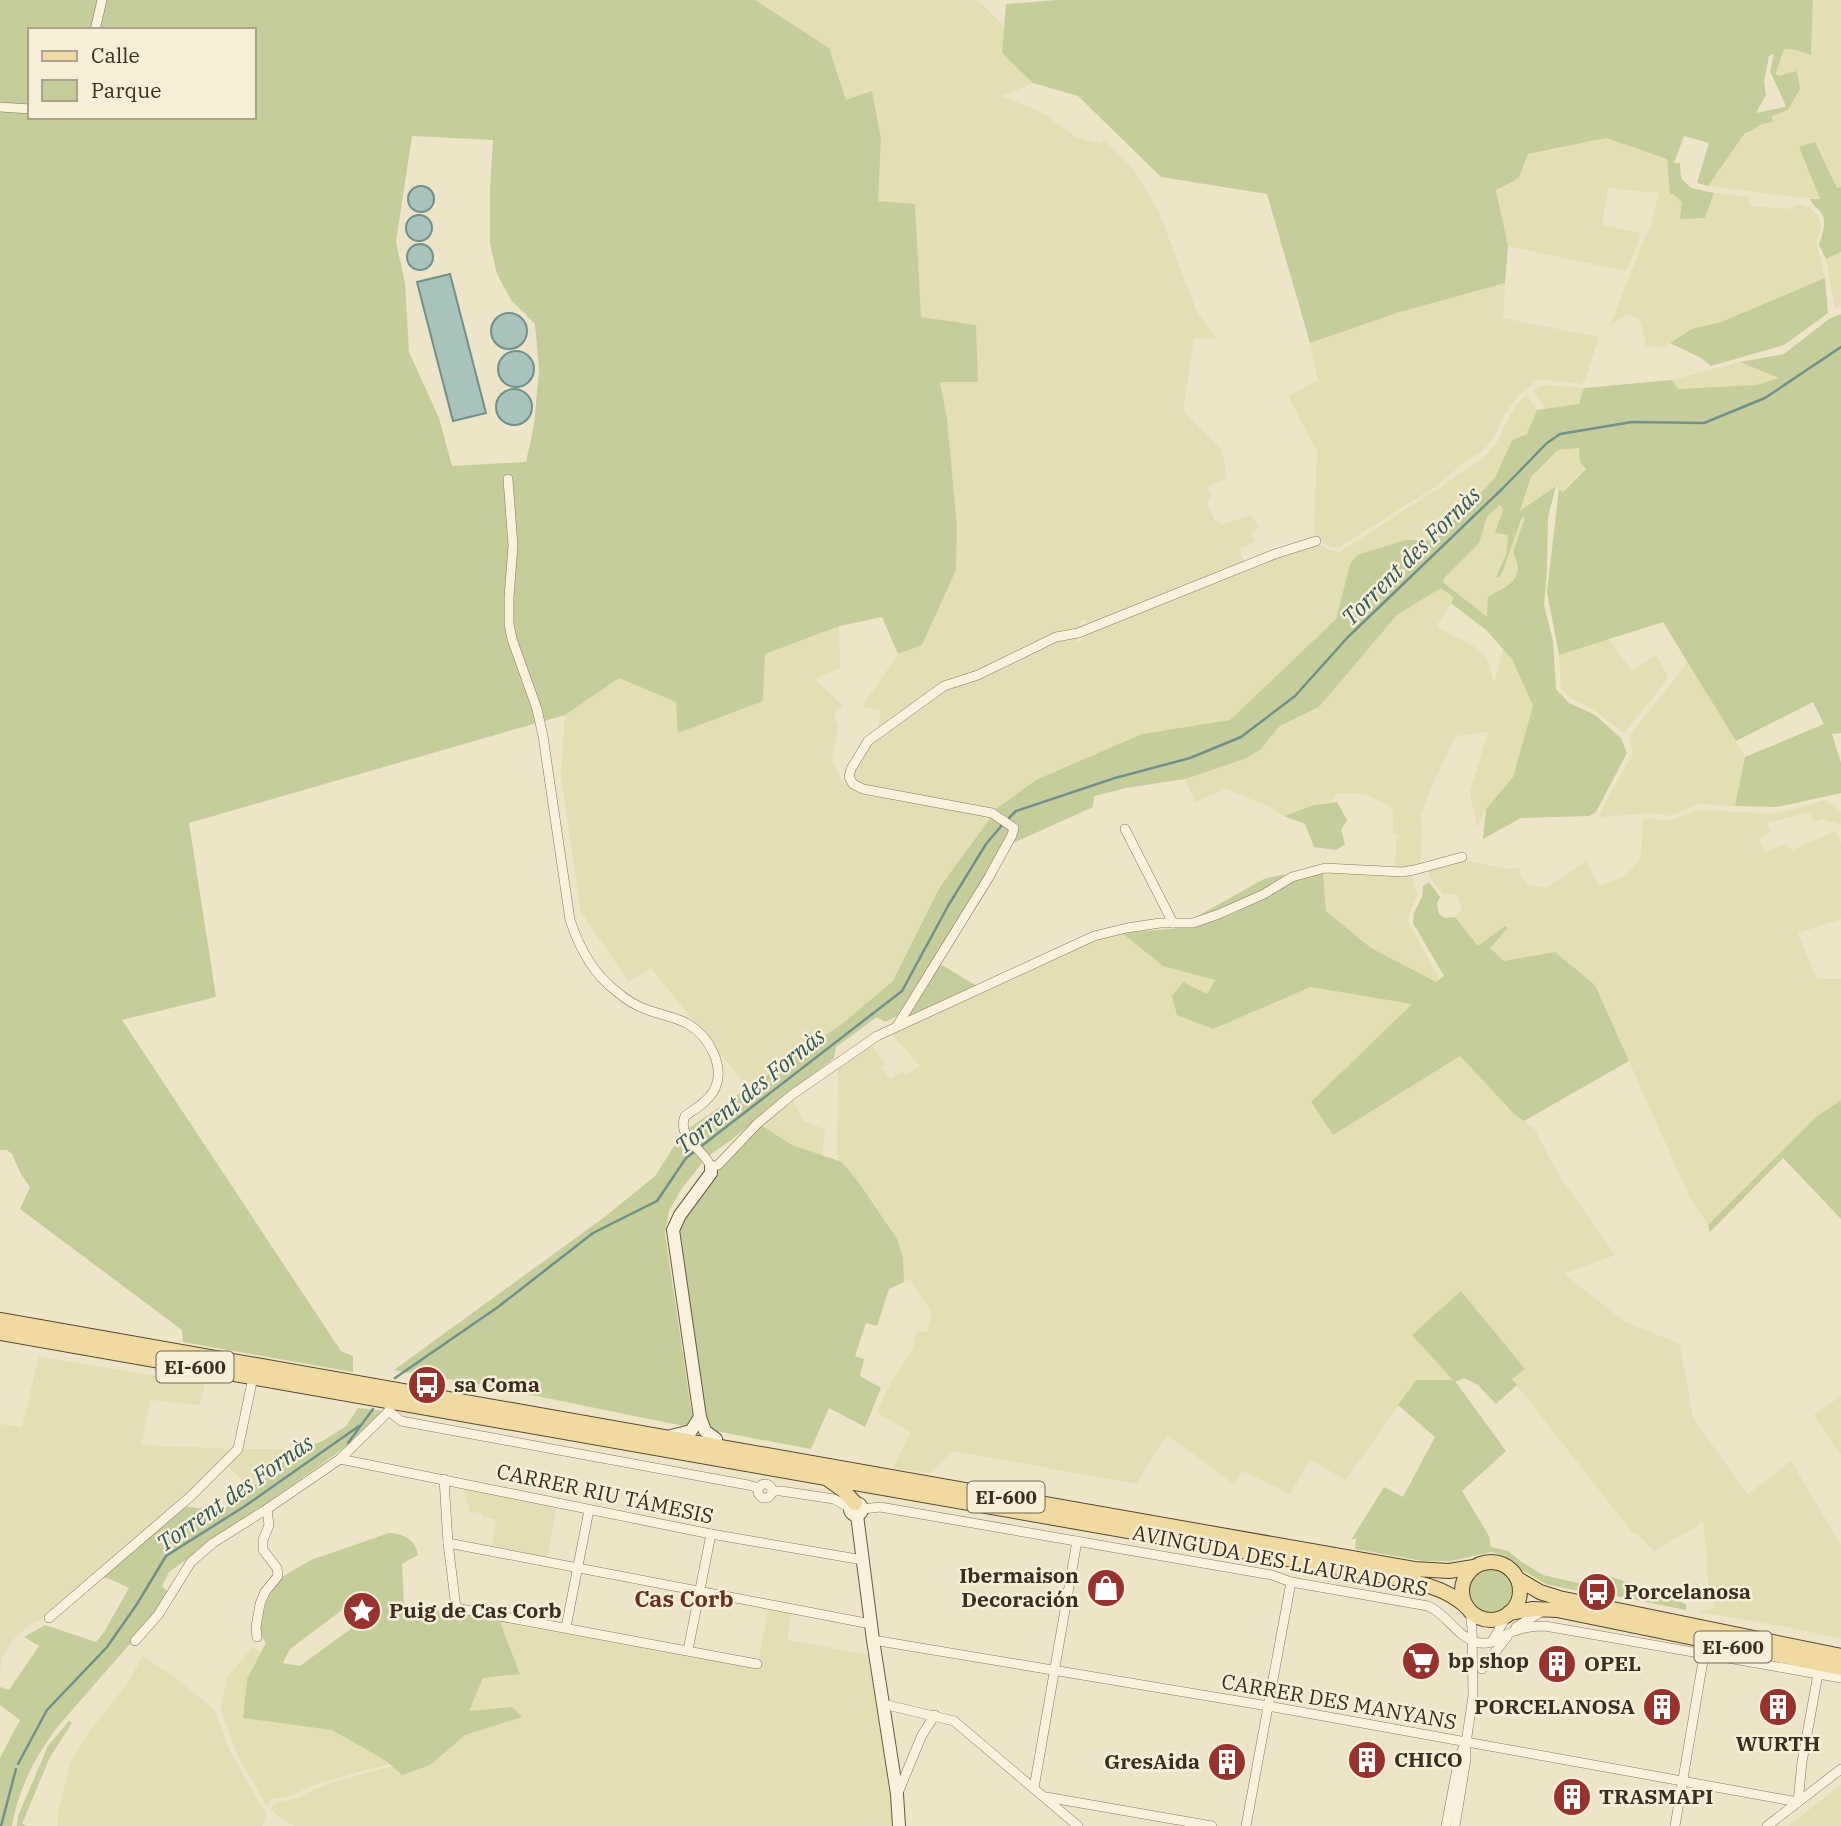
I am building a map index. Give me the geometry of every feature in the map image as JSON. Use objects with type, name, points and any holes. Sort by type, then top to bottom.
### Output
[{"type":"main road","name":"EI-600","points":[[0,1320],[388,1400],[667,1437],[1414,1569],[1449,1571],[1499,1562],[1508,1567],[1518,1579],[1547,1595],[1841,1656]]},
{"type":"main road","name":"EI-600","points":[[0,1333],[1422,1584],[1450,1594],[1476,1615],[1488,1620],[1520,1610],[1547,1609],[1841,1668]]},
{"type":"main road","points":[[825,1478],[843,1490],[857,1508],[866,1496],[882,1488]]},
{"type":"main road","points":[[1468,1609],[1462,1595],[1463,1583],[1474,1567]]},
{"type":"main road","points":[[1508,1614],[1514,1609],[1519,1598],[1518,1579]]},
{"type":"street","points":[[95,28],[102,0]]},
{"type":"street","points":[[0,107],[28,109]]},
{"type":"street","points":[[508,479],[513,546],[509,624],[543,736],[570,920],[581,948],[593,968],[609,985],[646,1010],[696,1029],[710,1046],[718,1068],[714,1091],[704,1103],[684,1116],[682,1122],[682,1130],[709,1162],[711,1173],[680,1214],[673,1230],[700,1417],[705,1431],[716,1439],[752,1446],[776,1456]]},
{"type":"street","points":[[897,1027],[989,877],[1014,828],[992,813],[863,789],[853,784],[849,777],[851,769],[868,741],[944,686],[978,675],[1056,636],[1078,634],[1275,554],[1316,541]]},
{"type":"street","points":[[1125,830],[1173,923]]},
{"type":"street","points":[[709,1162],[718,1165],[758,1123],[793,1094],[877,1035],[1094,936],[1127,928],[1193,923],[1264,894],[1292,877],[1325,868],[1402,872],[1462,857]]},
{"type":"street","points":[[49,1618],[191,1496],[238,1449],[253,1377]]},
{"type":"street","points":[[135,1641],[158,1615],[191,1562],[213,1544],[340,1459],[388,1400],[401,1421],[617,1462],[617,1451],[604,1438]]},
{"type":"street","points":[[667,1437],[691,1432],[700,1417]]},
{"type":"street","name":"CARRER RIU TÁMESIS","points":[[340,1459],[711,1534],[863,1560]]},
{"type":"street","name":"AVINGUDA DES LLAURADORS","points":[[617,1462],[759,1488],[766,1484],[772,1491],[781,1490],[834,1499],[857,1508],[880,1507],[1272,1575],[1291,1582],[1428,1606],[1437,1610],[1473,1641]]},
{"type":"street","points":[[444,1479],[456,1608],[757,1664]]},
{"type":"street","points":[[857,1508],[873,1640],[897,1794],[899,1826]]},
{"type":"street","points":[[257,1637],[260,1604],[265,1592],[278,1576],[278,1568],[263,1550],[263,1540],[269,1525],[267,1510]]},
{"type":"street","points":[[566,1627],[589,1510]]},
{"type":"street","points":[[688,1650],[711,1534]]},
{"type":"street","points":[[1034,1788],[1077,1541]]},
{"type":"street","points":[[448,1543],[871,1625]]},
{"type":"street","points":[[1272,1575],[1275,1557]]},
{"type":"street","points":[[1246,1826],[1291,1582]]},
{"type":"street","points":[[1468,1609],[1473,1641],[1473,1696]]},
{"type":"street","points":[[1482,1669],[1520,1624],[1547,1609]]},
{"type":"street","points":[[1446,1826],[1473,1696],[1492,1643],[1508,1614]]},
{"type":"street","points":[[1473,1641],[1492,1643],[1527,1627],[1545,1626],[1841,1678]]},
{"type":"street","name":"CARRER DES MANYANS","points":[[873,1640],[1268,1706],[1798,1802]]},
{"type":"street","points":[[1675,1826],[1704,1655]]},
{"type":"street","points":[[1798,1802],[1802,1762],[1818,1674]]},
{"type":"street","points":[[883,1704],[954,1721],[1079,1826]]},
{"type":"street","points":[[897,1794],[922,1735],[935,1715]]},
{"type":"street","points":[[1455,1826],[1466,1759],[1465,1742]]},
{"type":"street","points":[[1767,1826],[1841,1769]]},
{"type":"street","points":[[1044,1796],[1212,1826]]},
{"type":"street","points":[[1079,1826],[1080,1814],[1088,1804]]},
{"type":"shaded area","points":[[755,0],[975,0],[1004,26],[1002,53],[1033,83],[1001,96],[1043,113],[1076,137],[1100,144],[1105,140],[1128,163],[1159,212],[1196,310],[1216,339],[1194,338],[1183,411],[1222,450],[1227,479],[1208,486],[1211,495],[1207,503],[1214,519],[1222,525],[1250,515],[1259,527],[1251,535],[1255,542],[1239,549],[1245,564],[1088,626],[1085,619],[1079,622],[1081,630],[1060,631],[965,676],[877,732],[881,711],[862,707],[898,654],[922,644],[956,570],[957,527],[947,419],[940,382],[975,325],[921,317],[915,204],[878,201],[881,139],[872,92],[846,100],[829,48]]},
{"type":"shaded area","points":[[1813,0],[1841,0],[1841,187],[1837,188],[1799,147],[1820,200],[1708,186],[1746,132],[1772,116],[1788,110],[1800,89],[1797,71],[1778,76],[1776,74],[1784,49],[1811,54]]},
{"type":"shaded area","points":[[1606,138],[1667,159],[1670,193],[1683,202],[1681,219],[1705,218],[1714,193],[1749,197],[1750,206],[1789,209],[1798,204],[1810,208],[1819,217],[1821,228],[1816,242],[1825,278],[1721,322],[1692,329],[1663,347],[1646,346],[1640,320],[1629,314],[1610,325],[1650,229],[1659,193],[1608,188],[1602,225],[1640,233],[1626,271],[1508,246],[1496,190],[1519,178],[1528,155]]},
{"type":"shaded area","points":[[1841,252],[1841,306],[1835,308],[1826,259]]},
{"type":"shaded area","points":[[1505,283],[1503,318],[1599,337],[1585,380],[1581,384],[1539,379],[1519,395],[1505,414],[1493,439],[1482,452],[1467,460],[1438,485],[1338,548],[1328,546],[1317,538],[1314,532],[1317,451],[1288,396],[1318,380],[1310,343],[1400,312]]},
{"type":"shaded area","points":[[1740,362],[1780,378],[1756,385],[1678,389],[1672,380]]},
{"type":"shaded area","points":[[1544,385],[1584,388],[1579,404],[1545,409],[1534,390]]},
{"type":"shaded area","points":[[1527,395],[1537,410],[1527,434],[1512,440],[1495,478],[1434,540],[1406,540],[1350,564],[1336,619],[1230,720],[1142,734],[1036,780],[996,809],[863,786],[851,777],[855,766],[873,742],[938,693],[1057,639],[1077,636],[1077,642],[1081,642],[1086,632],[1260,563],[1312,545],[1320,544],[1339,552],[1486,455],[1496,444],[1518,403]]},
{"type":"shaded area","points":[[1580,447],[1580,462],[1586,468],[1562,492],[1556,486],[1520,513],[1531,477],[1558,450]]},
{"type":"shaded area","points":[[1500,505],[1509,535],[1506,555],[1496,576],[1499,577],[1503,571],[1522,517],[1525,517],[1513,552],[1518,563],[1517,577],[1512,583],[1488,597],[1488,618],[1443,582],[1445,576],[1479,543],[1487,517]]},
{"type":"shaded area","points":[[1441,588],[1454,598],[1436,627],[1475,647],[1487,658],[1494,684],[1503,649],[1512,659],[1533,706],[1513,777],[1486,809],[1477,828],[1470,792],[1488,732],[1456,736],[1420,817],[1420,865],[1395,869],[1397,834],[1393,834],[1393,811],[1366,794],[1335,794],[1333,802],[1314,805],[1284,816],[1270,807],[1226,789],[1195,802],[1185,779],[1247,757],[1260,750],[1280,726],[1319,707],[1397,615]]},
{"type":"shaded area","points":[[839,627],[840,668],[815,679],[843,706],[834,714],[838,727],[832,759],[842,781],[861,794],[991,817],[940,887],[893,981],[843,1023],[747,1087],[651,968],[629,982],[581,912],[561,777],[565,715],[619,678],[676,702],[679,733],[764,654]]},
{"type":"shaded area","points":[[1609,639],[1632,671],[1656,655],[1667,674],[1667,680],[1624,733],[1561,688],[1559,655]]},
{"type":"shaded area","points":[[1688,662],[1745,757],[1735,806],[1699,804],[1669,816],[1654,813],[1598,817],[1633,753],[1630,735]]},
{"type":"shaded area","points":[[1825,800],[1841,812],[1841,825],[1823,819],[1813,822],[1811,812],[1767,823],[1771,832],[1758,839],[1765,852],[1784,844],[1792,850],[1836,831],[1841,843],[1841,919],[1798,933],[1817,979],[1841,979],[1841,1100],[1816,1117],[1708,1225],[1689,1196],[1595,985],[1555,952],[1504,961],[1489,948],[1508,929],[1478,946],[1455,917],[1462,909],[1459,898],[1454,894],[1443,895],[1429,876],[1429,870],[1463,860],[1508,869],[1519,867],[1521,877],[1529,885],[1546,888],[1586,861],[1598,886],[1627,875],[1641,857],[1643,820],[1651,818],[1668,821],[1699,810],[1775,814]]},
{"type":"shaded area","points":[[1323,872],[1411,874],[1417,895],[1408,922],[1440,980],[1436,983],[1371,948],[1326,911]]},
{"type":"shaded area","points":[[1122,933],[1163,966],[1215,980],[1207,994],[1213,1029],[1311,987],[1413,1004],[1311,1102],[1333,1134],[1460,1056],[1514,1114],[1534,1128],[1557,1172],[1615,1255],[1564,1274],[1625,1322],[1680,1344],[1693,1418],[1748,1495],[1791,1461],[1841,1545],[1841,1639],[1699,1612],[1715,1607],[1707,1573],[1703,1522],[1654,1552],[1637,1533],[1632,1532],[1512,1379],[1525,1369],[1461,1292],[1454,1380],[1416,1380],[1346,1480],[1310,1460],[1290,1494],[1242,1471],[1234,1484],[1167,1435],[1136,1484],[953,1451],[930,1473],[893,1468],[911,1432],[876,1412],[912,1350],[917,1331],[927,1332],[932,1313],[910,1279],[904,1282],[903,1257],[859,1183],[837,1158],[838,1069],[872,1046],[885,1063],[881,1067],[890,1079],[902,1071],[906,1075],[920,1066],[891,1033],[1090,940]]},
{"type":"shaded area","points":[[792,1099],[804,1121],[825,1130],[822,1156],[792,1145],[761,1125]]},
{"type":"shaded area","points":[[39,1357],[205,1384],[200,1405],[151,1400],[141,1445],[235,1449],[176,1505],[46,1617],[28,1626],[14,1639],[2,1657],[0,1671],[0,1424],[22,1427]]},
{"type":"shaded area","points":[[1841,1396],[1841,1455],[1814,1415]]},
{"type":"shaded area","points":[[243,1449],[297,1449],[250,1489],[228,1466]]},
{"type":"shaded area","points":[[463,1488],[557,1506],[547,1557],[492,1546],[496,1520],[482,1516],[482,1513],[470,1512]]},
{"type":"shaded area","points":[[768,1609],[791,1613],[787,1640],[870,1655],[892,1796],[894,1826],[294,1826],[271,1809],[278,1802],[297,1798],[337,1781],[392,1766],[430,1765],[465,1735],[521,1717],[512,1707],[468,1712],[483,1678],[520,1673],[500,1622],[757,1668]]},
{"type":"shaded area","points":[[253,1647],[261,1652],[247,1679],[243,1718],[332,1730],[390,1764],[318,1783],[293,1795],[273,1799],[266,1805],[238,1756],[220,1708],[228,1676]]},
{"type":"shaded area","points":[[143,1656],[214,1709],[229,1749],[265,1809],[266,1816],[262,1826],[58,1826],[58,1812],[71,1761],[89,1732],[127,1684]]},
{"type":"shaded area","points":[[1841,1785],[1841,1826],[1788,1826]]},
{"type":"green space","points":[[0,0],[755,0],[829,48],[846,100],[872,91],[881,139],[878,201],[915,204],[921,317],[976,325],[978,382],[940,382],[947,419],[957,527],[956,570],[922,645],[898,654],[882,617],[840,626],[765,654],[763,701],[678,733],[676,702],[619,678],[565,715],[189,823],[216,997],[122,1020],[341,1351],[353,1356],[353,1372],[183,1342],[182,1330],[20,1209],[30,1187],[12,1154],[7,1150],[0,1150]],"holes":[[[412,136],[493,140],[490,244],[497,274],[511,300],[535,324],[539,370],[534,425],[526,462],[452,466],[439,418],[409,352],[405,283],[396,242]]]},
{"type":"green space","points":[[1058,0],[1813,0],[1811,55],[1784,49],[1776,73],[1778,76],[1797,71],[1800,89],[1788,110],[1772,116],[1773,122],[1762,124],[1745,133],[1708,186],[1697,183],[1709,143],[1684,136],[1674,163],[1680,163],[1681,178],[1691,188],[1714,193],[1705,218],[1680,219],[1682,202],[1670,194],[1667,159],[1606,138],[1528,154],[1519,178],[1496,190],[1508,246],[1505,283],[1400,312],[1310,343],[1267,194],[1161,177],[1078,96],[1033,83],[1002,53],[1006,4]],"holes":[[[1774,54],[1770,71],[1785,107],[1756,113],[1766,95],[1764,82],[1769,56]]]},
{"type":"green space","points":[[1815,142],[1837,188],[1841,187],[1841,252],[1826,259],[1819,245],[1824,221],[1810,199],[1820,199],[1799,147]]},
{"type":"green space","points":[[1825,278],[1828,313],[1784,345],[1711,366],[1670,343],[1692,329],[1721,322]]},
{"type":"green space","points":[[1841,314],[1841,733],[1832,734],[1841,763],[1841,793],[1777,807],[1735,806],[1745,757],[1824,724],[1813,702],[1736,741],[1663,622],[1559,655],[1547,592],[1559,489],[1563,492],[1586,469],[1580,462],[1579,448],[1558,450],[1531,477],[1520,511],[1556,486],[1548,517],[1544,605],[1553,641],[1556,689],[1569,703],[1595,715],[1621,738],[1627,753],[1596,812],[1589,816],[1521,818],[1483,839],[1486,809],[1513,777],[1533,706],[1512,659],[1486,630],[1451,603],[1454,598],[1441,588],[1397,615],[1319,707],[1280,726],[1260,750],[1244,759],[1185,779],[1094,796],[1093,807],[1013,843],[1019,825],[996,809],[1036,780],[1142,734],[1230,720],[1336,619],[1350,564],[1357,555],[1406,540],[1434,540],[1495,478],[1512,440],[1527,434],[1537,410],[1579,404],[1584,388],[1672,380],[1678,389],[1756,385],[1779,378],[1740,362],[1784,354],[1829,319]],"holes":[[[1500,505],[1503,510],[1495,533],[1508,535],[1506,555],[1496,577],[1503,571],[1522,517],[1525,517],[1513,552],[1518,569],[1514,580],[1488,597],[1487,617],[1443,582],[1479,543],[1487,517]]]},
{"type":"green space","points":[[1337,802],[1347,820],[1341,830],[1345,844],[1336,850],[1314,847],[1305,824],[1284,816],[1314,805]]},
{"type":"green space","points":[[991,817],[1012,829],[902,1014],[885,1022],[877,1017],[836,1047],[834,1058],[707,1157],[682,1188],[669,1211],[665,1234],[694,1428],[473,1383],[394,1370],[606,1216],[655,1176],[689,1128],[843,1023],[893,981],[940,887]]},
{"type":"green space","points":[[1323,872],[1326,911],[1371,948],[1436,982],[1444,976],[1413,923],[1423,886],[1429,882],[1440,897],[1437,903],[1439,914],[1445,918],[1455,917],[1478,946],[1505,926],[1508,928],[1490,948],[1504,961],[1555,952],[1595,985],[1629,1061],[1524,1121],[1514,1114],[1460,1056],[1333,1135],[1311,1102],[1412,1004],[1311,987],[1213,1029],[1177,1015],[1172,996],[1183,982],[1207,994],[1215,980],[1163,966],[1122,933],[1191,927],[1235,913],[1298,878]]},
{"type":"green space","points":[[1285,874],[1257,895],[1194,918],[1264,879]]},
{"type":"green space","points":[[940,964],[977,986],[907,1019]]},
{"type":"green space","points":[[1841,1100],[1841,1219],[1783,1158],[1710,1232],[1708,1225],[1816,1117]]},
{"type":"green space","points":[[761,1125],[792,1145],[842,1162],[897,1239],[903,1257],[904,1282],[889,1289],[877,1326],[866,1323],[855,1356],[864,1359],[860,1376],[881,1388],[865,1427],[829,1408],[811,1449],[705,1429],[672,1230],[673,1213],[699,1178],[715,1161]]},
{"type":"green space","points":[[1461,1291],[1525,1369],[1512,1379],[1517,1385],[1496,1404],[1478,1385],[1464,1378],[1455,1381],[1506,1451],[1462,1491],[1489,1536],[1491,1547],[1508,1551],[1543,1575],[1578,1583],[1607,1575],[1686,1604],[1686,1610],[1611,1595],[1610,1590],[1588,1588],[1582,1592],[1546,1584],[1517,1567],[1508,1557],[1491,1552],[1451,1561],[1424,1561],[1355,1549],[1356,1538],[1351,1540],[1384,1487],[1403,1497],[1435,1437],[1398,1405],[1416,1380],[1453,1380],[1412,1335]]},
{"type":"green space","points":[[358,1408],[385,1411],[350,1444],[169,1572],[162,1586],[168,1592],[156,1614],[59,1725],[29,1773],[12,1826],[0,1826],[0,1758],[20,1720],[0,1705],[0,1687],[9,1690],[39,1646],[24,1637],[45,1625],[96,1642],[129,1588],[100,1577],[185,1506],[220,1512],[297,1449],[321,1442],[346,1426]]},
{"type":"green space","points":[[389,1533],[408,1538],[418,1555],[402,1564],[404,1604],[500,1622],[520,1674],[483,1678],[469,1711],[512,1707],[522,1717],[465,1735],[430,1765],[402,1775],[386,1761],[332,1730],[243,1718],[247,1679],[266,1643],[261,1636],[260,1623],[268,1597],[280,1578],[311,1560]],"holes":[[[358,1598],[371,1614],[300,1666],[283,1663],[290,1649]]]},
{"type":"green space","points":[[1491,1567],[1507,1574],[1514,1590],[1507,1606],[1491,1613],[1475,1606],[1468,1590],[1475,1574]]},
{"type":"green space","points":[[69,1721],[72,1723],[50,1757],[22,1824],[28,1826],[17,1826],[18,1816],[48,1746]]},
{"type":"water","points":[[421,186],[430,190],[434,199],[430,208],[421,212],[412,208],[408,199],[412,190]]},
{"type":"water","points":[[419,215],[428,219],[432,228],[428,237],[419,241],[410,237],[406,228],[410,219]]},
{"type":"water","points":[[420,244],[429,248],[433,257],[429,266],[420,270],[411,266],[407,257],[411,248]]},
{"type":"water","points":[[450,274],[486,413],[453,421],[417,282]]},
{"type":"water","points":[[509,313],[522,318],[527,331],[522,344],[509,349],[496,344],[491,331],[496,318]]},
{"type":"water","points":[[516,351],[529,356],[534,369],[529,382],[516,387],[503,382],[498,369],[503,356]]},
{"type":"water","points":[[514,389],[527,394],[532,407],[527,420],[514,425],[501,420],[496,407],[501,394]]},
{"type":"waterway","name":"Torrent des Fornàs","points":[[1009,818],[1016,811],[1115,778],[1190,758],[1241,737],[1295,696],[1348,637],[1547,443],[1560,434],[1632,422],[1704,423],[1765,398],[1841,347]]},
{"type":"waterway","name":"Torrent des Fornàs","points":[[395,1378],[498,1307],[593,1233],[657,1201],[686,1158],[902,991],[948,906],[986,844],[1003,824]]},
{"type":"waterway","name":"Torrent des Fornàs","points":[[348,1443],[373,1409]]},
{"type":"waterway","name":"Torrent des Fornàs","points":[[18,1764],[47,1710],[107,1647],[166,1556],[245,1506],[359,1426]]},
{"type":"waterway","name":"Torrent des Fornàs","points":[[1,1826],[16,1769]]},
{"type":"place","name":"sa Coma","points":[[427,1385]]},
{"type":"place","name":"Ibermaison Decoración","points":[[1106,1588]]},
{"type":"place","name":"Porcelanosa","points":[[1597,1592]]},
{"type":"place","name":"Puig de Cas Corb","points":[[362,1611]]},
{"type":"place","name":"bp shop","points":[[1421,1661]]},
{"type":"place","name":"OPEL","points":[[1557,1664]]},
{"type":"place","name":"PORCELANOSA","points":[[1662,1707]]},
{"type":"place","name":"WURTH","points":[[1778,1707]]},
{"type":"place","name":"CHICO","points":[[1367,1760]]},
{"type":"place","name":"GresAida","points":[[1227,1762]]},
{"type":"place","name":"TRASMAPI","points":[[1572,1797]]},
{"type":"district","name":"Cas Corb","points":[[684,1599]]}]
